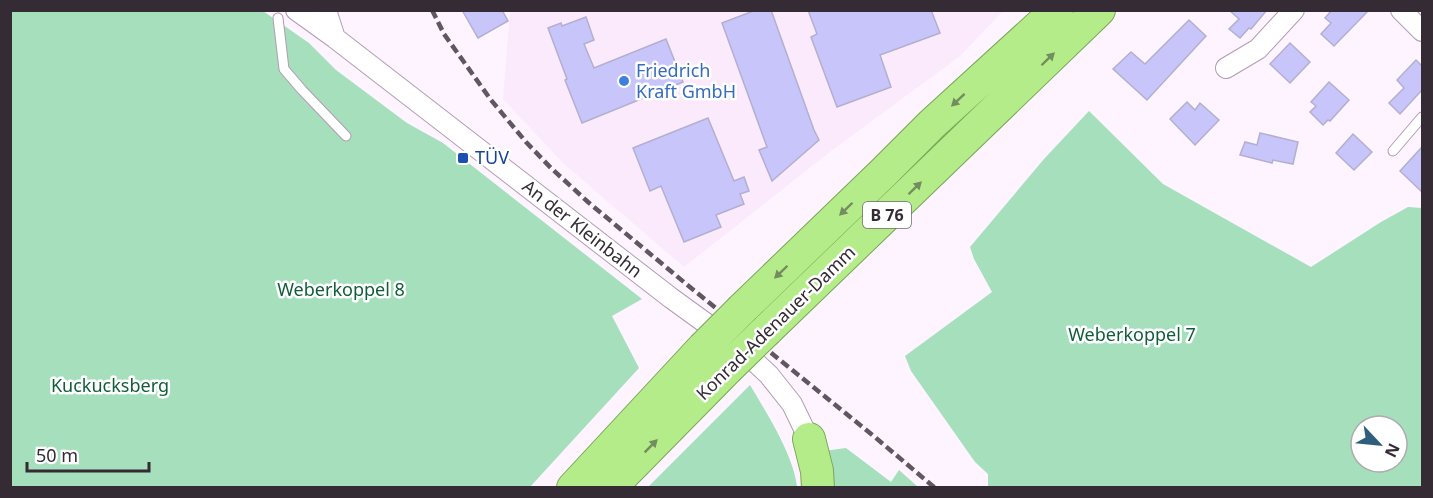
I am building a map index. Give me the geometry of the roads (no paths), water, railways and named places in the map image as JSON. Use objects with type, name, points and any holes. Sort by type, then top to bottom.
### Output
[{"type":"highway","name":"Konrad-Adenauer-Damm","points":[[573,488],[742,309],[883,173],[1031,24],[1057,10]]},
{"type":"highway","name":"Konrad-Adenauer-Damm","points":[[610,488],[727,369],[1099,10]]},
{"type":"highway","points":[[809,439],[818,488]]},
{"type":"street","points":[[326,10],[335,38]]},
{"type":"street","points":[[1226,68],[1258,49],[1294,10]]},
{"type":"street","points":[[1401,10],[1422,31]]},
{"type":"street","name":"An der Kleinbahn","points":[[295,13],[335,38],[671,298],[740,348],[769,375],[792,404],[809,439]]},
{"type":"lane","points":[[295,13],[284,69],[346,136]]},
{"type":"lane","points":[[1393,151],[1422,117]]},
{"type":"railway","points":[[432,10],[444,34],[491,100],[551,168],[685,283],[935,488]]},
{"type":"place","name":"Friedrich Kraft GmbH","points":[[624,81]]},
{"type":"place","name":"TÜV","points":[[463,158]]},
{"type":"park label","name":"Weberkoppel 8","points":[[341,290]]},
{"type":"park label","name":"Weberkoppel 7","points":[[1132,335]]},
{"type":"park label","name":"Kuckucksberg","points":[[110,386]]}]
